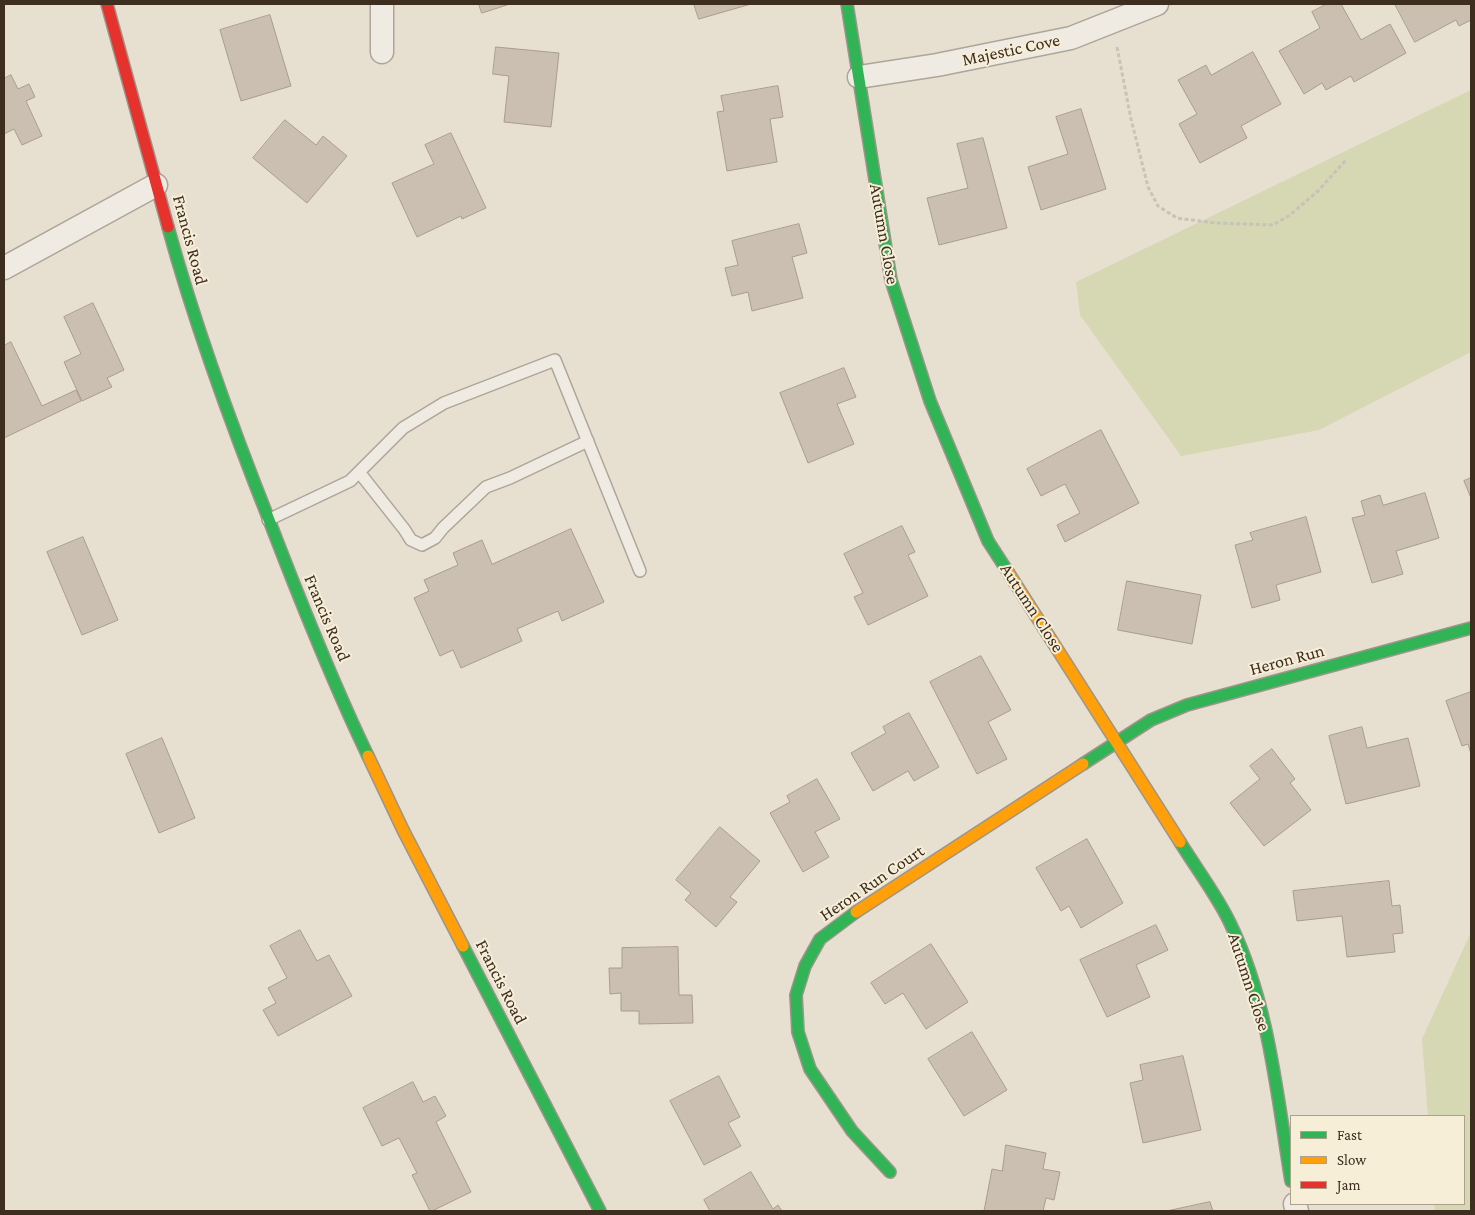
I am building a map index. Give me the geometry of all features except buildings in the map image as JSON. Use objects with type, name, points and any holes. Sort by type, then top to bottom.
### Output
[{"type":"street","name":"Francis Road","points":[[107,4],[192,311],[226,411],[268,520],[348,715],[403,830],[600,1211]]},
{"type":"street","points":[[382,4],[382,52]]},
{"type":"street","name":"Autumn Close","points":[[847,4],[860,77],[890,280],[930,401],[988,541],[1230,922],[1246,960],[1259,1002],[1269,1046],[1290,1175]]},
{"type":"street","name":"Majestic Cove","points":[[860,77],[937,65],[1071,38],[1157,4]]},
{"type":"street","points":[[4,268],[156,185]]},
{"type":"street","name":"Heron Run","points":[[1118,743],[1151,720],[1187,705],[1471,628]]},
{"type":"street","name":"Heron Run Court","points":[[890,1172],[852,1131],[810,1069],[798,1032],[796,995],[805,966],[820,940],[850,916],[1118,743]]},
{"type":"lane","points":[[268,520],[350,481],[403,428],[444,404],[556,360],[640,571]]},
{"type":"lane","points":[[359,472],[411,540],[422,545],[435,538],[486,487],[510,478],[588,441]]},
{"type":"path","points":[[1116,41],[1131,119],[1148,187],[1158,206],[1177,218],[1215,223],[1273,225],[1290,215],[1318,191],[1346,160]]},
{"type":"green space","points":[[1471,90],[1471,352],[1319,430],[1181,456],[1080,315],[1076,282]]},
{"type":"green space","points":[[1471,932],[1471,1211],[1435,1211],[1434,1205],[1465,1205],[1465,1115],[1428,1115],[1422,1039]]},
{"type":"traffic: fast","points":[[847,4],[891,280],[930,401],[988,541],[1008,572]]},
{"type":"traffic: fast","points":[[168,227],[215,378],[242,451],[317,642],[368,756]]},
{"type":"traffic: fast","points":[[1083,764],[1151,720],[1187,705],[1471,628]]},
{"type":"traffic: fast","points":[[1180,842],[1225,913],[1254,985],[1270,1050],[1290,1174]]},
{"type":"traffic: fast","points":[[856,912],[820,939],[805,966],[796,995],[798,1032],[810,1069],[852,1131],[890,1172]]},
{"type":"traffic: fast","points":[[463,946],[600,1211]]},
{"type":"traffic: slow","points":[[1008,572],[1180,842]]},
{"type":"traffic: slow","points":[[368,756],[403,830],[463,946]]},
{"type":"traffic: slow","points":[[856,912],[1083,764]]},
{"type":"traffic: jam","points":[[107,4],[168,227]]}]
